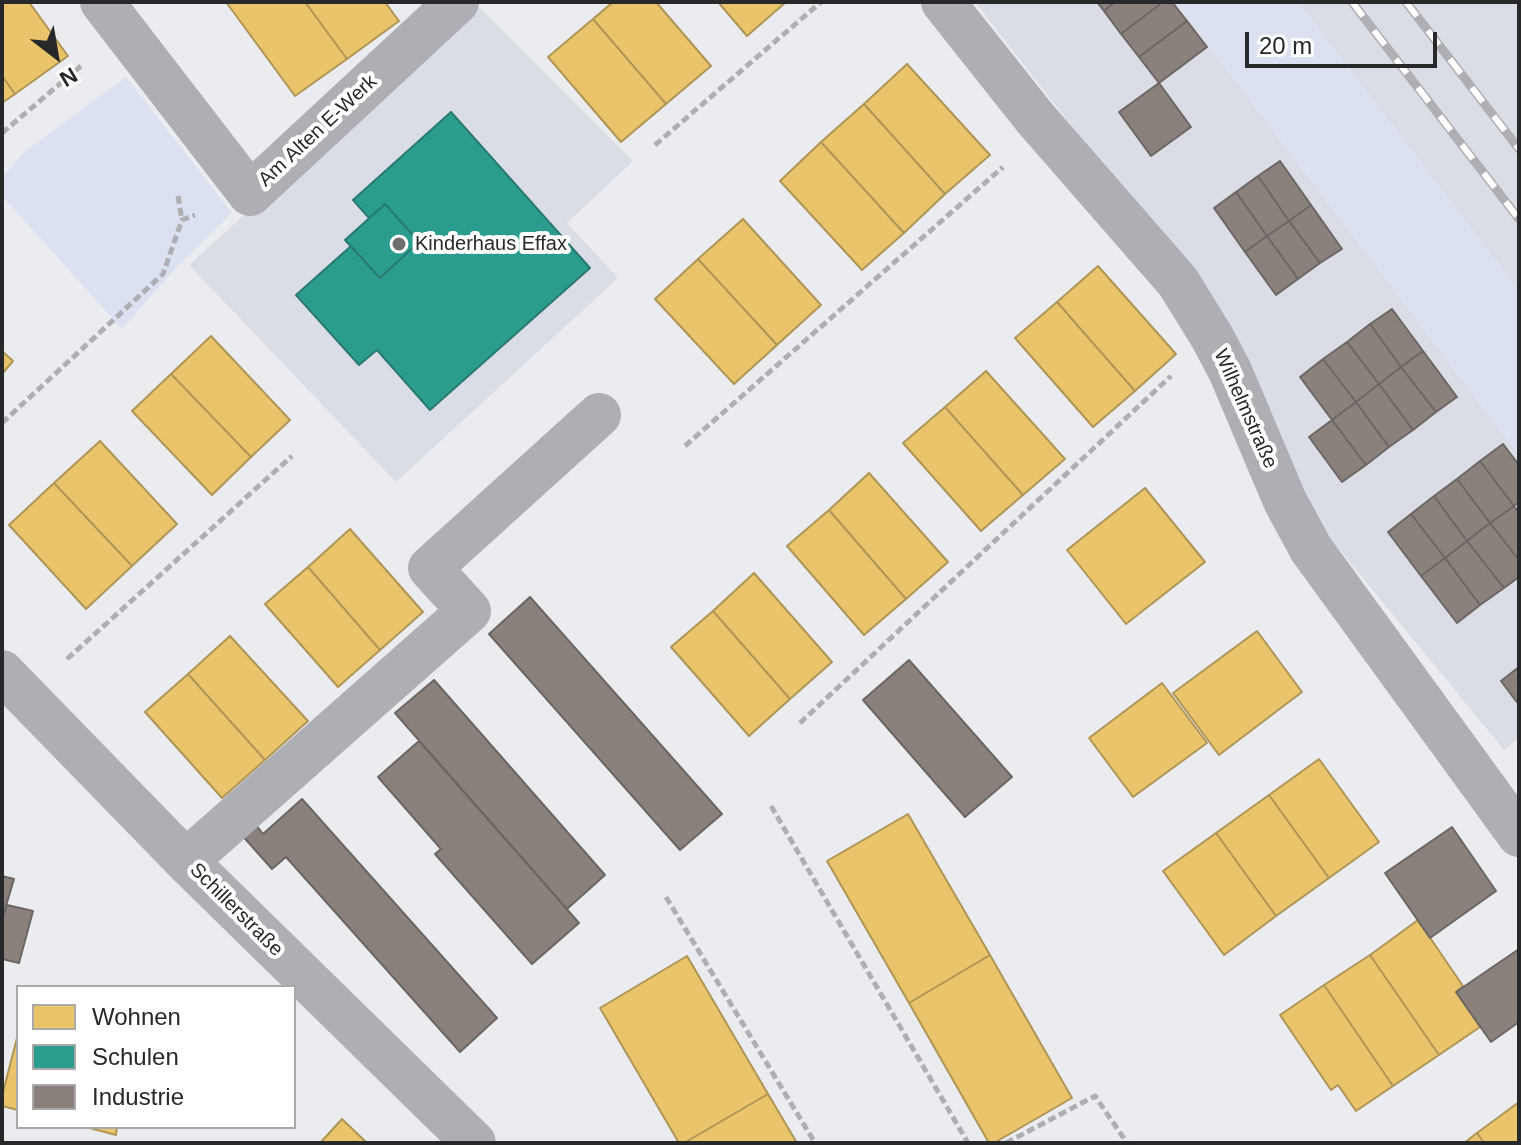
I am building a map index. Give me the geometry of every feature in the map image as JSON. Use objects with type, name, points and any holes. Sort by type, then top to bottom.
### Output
[{"type":"street","name":"Am Alten E-Werk","points":[[113,16],[250,194],[457,2]]},
{"type":"street","name":"Wilhelmstraße","points":[[943,2],[1046,130],[1178,282],[1230,371],[1285,501],[1311,549],[1519,835]]},
{"type":"street","points":[[186,861],[469,611],[430,568],[599,415]]},
{"type":"street","name":"Schillerstraße","points":[[14,684],[186,861],[474,1143]]},
{"type":"path","points":[[655,145],[821,2]]},
{"type":"path","points":[[2,133],[113,16]]},
{"type":"path","points":[[685,446],[1046,130]]},
{"type":"path","points":[[2,423],[163,274],[182,220],[250,194]]},
{"type":"path","points":[[800,723],[1212,337]]},
{"type":"path","points":[[14,684],[292,456]]},
{"type":"path","points":[[771,806],[968,1143]]},
{"type":"path","points":[[666,897],[815,1143]]},
{"type":"path","points":[[1006,1143],[1095,1096],[1127,1143]]},
{"type":"shaded area","points":[[975,2],[1176,2],[1519,455],[1519,738],[1504,750],[1316,521],[1129,200]]},
{"type":"shaded area","points":[[1176,2],[1298,2],[1519,291],[1519,455]]},
{"type":"shaded area","points":[[1298,2],[1519,2],[1519,291]]},
{"type":"shaded area","name":"Kinderhaus Effax","points":[[477,5],[633,161],[567,223],[618,278],[396,482],[189,265]]},
{"type":"shaded area","points":[[126,77],[232,213],[176,268],[122,329],[2,196],[2,178],[23,153]]},
{"type":"building: Wohnen","points":[[2,2],[29,2],[68,56],[15,94],[2,76]]},
{"type":"building: Wohnen","points":[[226,2],[305,2],[347,59],[295,96]]},
{"type":"building: Wohnen","points":[[305,2],[385,2],[399,21],[347,59]]},
{"type":"building: Wohnen","points":[[613,2],[656,2],[711,66],[666,104],[593,19]]},
{"type":"building: Wohnen","points":[[718,2],[786,2],[747,36]]},
{"type":"building: Wohnen","points":[[593,19],[666,104],[621,142],[548,57]]},
{"type":"building: Wohnen","points":[[907,64],[990,155],[945,194],[864,104]]},
{"type":"building: Wohnen","points":[[2,76],[15,94],[2,103]]},
{"type":"building: Wohnen","points":[[864,104],[945,194],[904,233],[821,142]]},
{"type":"building: Wohnen","points":[[821,142],[904,233],[862,270],[780,181]]},
{"type":"building: Wohnen","points":[[743,219],[821,305],[777,345],[698,259]]},
{"type":"building: Wohnen","points":[[698,259],[777,345],[734,384],[655,299]]},
{"type":"building: Wohnen","points":[[1098,266],[1176,354],[1135,391],[1057,302]]},
{"type":"building: Wohnen","points":[[1057,302],[1135,391],[1093,427],[1015,338]]},
{"type":"building: Wohnen","points":[[211,336],[290,420],[251,457],[171,374]]},
{"type":"building: Wohnen","points":[[2,351],[13,361],[2,374]]},
{"type":"building: Wohnen","points":[[986,371],[1065,459],[1023,495],[945,407]]},
{"type":"building: Wohnen","points":[[171,374],[251,457],[212,495],[132,411]]},
{"type":"building: Wohnen","points":[[945,407],[1023,495],[981,531],[903,443]]},
{"type":"building: Wohnen","points":[[100,441],[177,524],[132,566],[54,483]]},
{"type":"building: Wohnen","points":[[869,473],[948,562],[906,599],[829,510]]},
{"type":"building: Wohnen","points":[[54,483],[132,566],[86,609],[9,525]]},
{"type":"building: Wohnen","points":[[1145,488],[1205,562],[1126,624],[1067,550]]},
{"type":"building: Wohnen","points":[[829,510],[906,599],[864,635],[787,546]]},
{"type":"building: Wohnen","points":[[350,529],[423,612],[380,650],[308,567]]},
{"type":"building: Wohnen","points":[[308,567],[380,650],[338,687],[265,604]]},
{"type":"building: Wohnen","points":[[754,573],[832,662],[790,699],[713,611]]},
{"type":"building: Wohnen","points":[[713,611],[790,699],[749,736],[671,647]]},
{"type":"building: Wohnen","points":[[1257,631],[1302,692],[1219,755],[1173,693]]},
{"type":"building: Wohnen","points":[[230,636],[308,721],[265,760],[188,674]]},
{"type":"building: Wohnen","points":[[188,674],[265,760],[222,798],[145,712]]},
{"type":"building: Wohnen","points":[[1162,683],[1207,743],[1133,797],[1089,738]]},
{"type":"building: Wohnen","points":[[1319,759],[1379,842],[1329,878],[1269,795]]},
{"type":"building: Wohnen","points":[[1269,795],[1329,878],[1276,916],[1216,833]]},
{"type":"building: Wohnen","points":[[908,814],[990,955],[909,1003],[827,861]]},
{"type":"building: Wohnen","points":[[1216,833],[1276,916],[1224,955],[1163,871]]},
{"type":"building: Wohnen","points":[[1418,920],[1463,986],[1456,992],[1480,1027],[1439,1055],[1370,955]]},
{"type":"building: Wohnen","points":[[990,955],[1072,1098],[994,1143],[989,1143],[909,1003]]},
{"type":"building: Wohnen","points":[[1370,955],[1439,1055],[1393,1086],[1324,985]]},
{"type":"building: Wohnen","points":[[687,956],[768,1094],[684,1143],[679,1143],[600,1008]]},
{"type":"building: Wohnen","points":[[1324,985],[1393,1086],[1356,1111],[1338,1085],[1331,1090],[1280,1015]]},
{"type":"building: Wohnen","points":[[16,1042],[16,1110],[2,1106]]},
{"type":"building: Wohnen","points":[[768,1094],[797,1143],[684,1143]]},
{"type":"building: Wohnen","points":[[1519,1102],[1519,1143],[1484,1143],[1477,1133]]},
{"type":"building: Wohnen","points":[[342,1119],[367,1143],[320,1143]]},
{"type":"building: Wohnen","points":[[94,1129],[117,1129],[116,1135]]},
{"type":"building: Wohnen","points":[[1477,1133],[1484,1143],[1464,1143]]},
{"type":"building: Schulen","points":[[451,112],[590,268],[430,410],[377,350],[359,365],[296,295],[351,246],[380,278],[419,242],[385,204],[369,218],[353,200]]},
{"type":"building: Schulen","points":[[385,204],[419,242],[380,278],[345,240]]},
{"type":"building: Industrie","points":[[1097,2],[1115,2],[1104,11]]},
{"type":"building: Industrie","points":[[1115,2],[1163,2],[1121,34],[1104,11]]},
{"type":"building: Industrie","points":[[1163,2],[1172,2],[1187,21],[1139,57],[1121,34]]},
{"type":"building: Industrie","points":[[1187,21],[1207,47],[1159,83],[1139,57]]},
{"type":"building: Industrie","points":[[1159,83],[1191,127],[1151,156],[1119,112]]},
{"type":"building: Industrie","points":[[1280,161],[1311,205],[1289,221],[1258,176]]},
{"type":"building: Industrie","points":[[1258,176],[1289,221],[1267,236],[1236,192]]},
{"type":"building: Industrie","points":[[1236,192],[1267,236],[1245,252],[1214,208]]},
{"type":"building: Industrie","points":[[1311,205],[1342,249],[1320,263],[1289,221]]},
{"type":"building: Industrie","points":[[1289,221],[1320,263],[1298,279],[1267,236]]},
{"type":"building: Industrie","points":[[1267,236],[1298,279],[1276,295],[1245,252]]},
{"type":"building: Industrie","points":[[1392,309],[1423,351],[1401,367],[1370,324]]},
{"type":"building: Industrie","points":[[1370,324],[1401,367],[1379,384],[1347,342]]},
{"type":"building: Industrie","points":[[1347,342],[1379,384],[1356,402],[1323,359]]},
{"type":"building: Industrie","points":[[1423,351],[1457,397],[1436,412],[1401,367]]},
{"type":"building: Industrie","points":[[1323,359],[1356,402],[1332,420],[1300,377]]},
{"type":"building: Industrie","points":[[1401,367],[1436,412],[1413,430],[1379,384]]},
{"type":"building: Industrie","points":[[1379,384],[1413,430],[1389,447],[1356,402]]},
{"type":"building: Industrie","points":[[1356,402],[1389,447],[1366,465],[1332,420]]},
{"type":"building: Industrie","points":[[1332,420],[1366,465],[1342,482],[1309,437]]},
{"type":"building: Industrie","points":[[1503,444],[1519,465],[1519,502],[1514,506],[1480,461]]},
{"type":"building: Industrie","points":[[1480,461],[1514,506],[1490,523],[1457,479]]},
{"type":"building: Industrie","points":[[1457,479],[1490,523],[1467,541],[1434,496]]},
{"type":"building: Industrie","points":[[1434,496],[1467,541],[1445,558],[1411,514]]},
{"type":"building: Industrie","points":[[1514,506],[1519,513],[1519,560],[1490,523]]},
{"type":"building: Industrie","points":[[1411,514],[1445,558],[1421,576],[1388,532]]},
{"type":"building: Industrie","points":[[1490,523],[1519,560],[1519,577],[1504,588],[1467,541]]},
{"type":"building: Industrie","points":[[1467,541],[1504,588],[1480,605],[1445,558]]},
{"type":"building: Industrie","points":[[1445,558],[1480,605],[1457,623],[1421,576]]},
{"type":"building: Industrie","points":[[530,597],[722,814],[680,850],[489,634]]},
{"type":"building: Industrie","points":[[909,660],[1012,777],[965,817],[863,700]]},
{"type":"building: Industrie","points":[[1519,667],[1519,705],[1501,681]]},
{"type":"building: Industrie","points":[[434,680],[605,875],[567,909],[395,713]]},
{"type":"building: Industrie","points":[[419,741],[579,923],[532,964],[435,854],[441,849],[378,777]]},
{"type":"building: Industrie","points":[[302,799],[497,1018],[460,1052],[286,857],[272,869],[240,833],[253,821],[263,834]]},
{"type":"building: Industrie","points":[[1452,827],[1496,891],[1430,938],[1385,873]]},
{"type":"building: Industrie","points":[[2,876],[14,879],[2,919]]},
{"type":"building: Industrie","points":[[7,905],[33,911],[19,963],[2,959],[2,919]]},
{"type":"building: Industrie","points":[[1519,949],[1519,1022],[1491,1042],[1456,992]]},
{"type":"railway","points":[[1352,2],[1519,219]]},
{"type":"railway","points":[[1406,2],[1519,149]]},
{"type":"place","name":"Kinderhaus Effax","points":[[399,244]]}]
